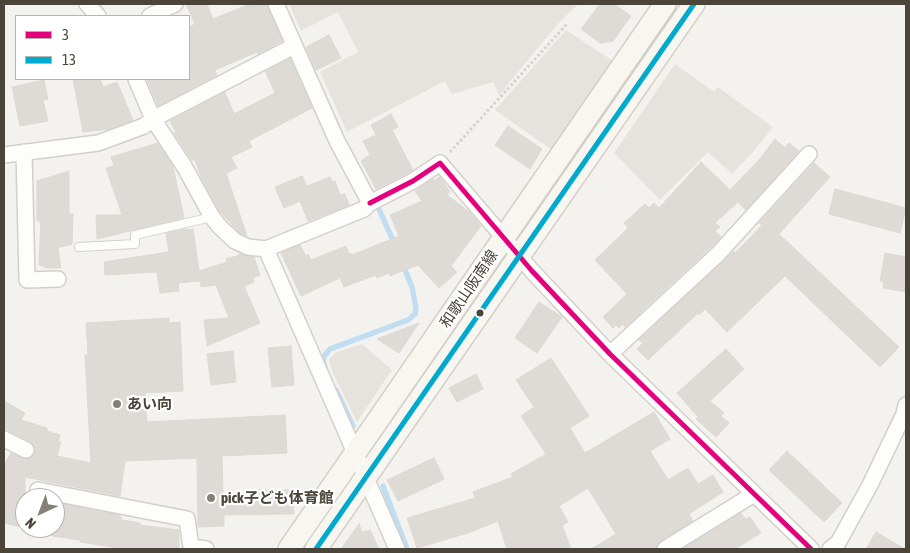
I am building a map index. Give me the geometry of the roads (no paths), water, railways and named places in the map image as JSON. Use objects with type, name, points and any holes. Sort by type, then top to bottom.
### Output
[{"type":"main road","name":"和歌山阪南線","points":[[290,549],[665,4]]},
{"type":"main road","name":"和歌山阪南線","points":[[316,549],[694,4]]},
{"type":"street","points":[[87,4],[97,15]]},
{"type":"street","points":[[152,15],[175,4]]},
{"type":"street","points":[[276,4],[337,142],[374,201]]},
{"type":"street","points":[[4,155],[98,143],[144,126],[153,119],[294,46]]},
{"type":"street","points":[[136,80],[153,119],[184,166],[212,216],[220,227],[248,248],[266,249],[364,209],[374,201],[413,181],[440,163],[519,255],[610,354],[811,549]]},
{"type":"street","points":[[24,152],[26,280],[58,279]]},
{"type":"street","points":[[610,354],[718,254],[809,154]]},
{"type":"street","points":[[266,249],[397,549]]},
{"type":"street","points":[[830,549],[838,543],[870,485],[904,414],[906,405]]},
{"type":"street","points":[[5,442],[26,450]]},
{"type":"street","points":[[665,549],[754,494]]},
{"type":"street","points":[[65,495],[187,519],[191,547],[206,549]]},
{"type":"lane","points":[[79,247],[135,244],[134,235],[212,216]]},
{"type":"waterway","points":[[375,200],[395,245]]},
{"type":"waterway","points":[[325,368],[323,361],[330,349],[408,320],[415,314],[416,308],[412,287],[403,265]]},
{"type":"waterway","points":[[336,390],[353,426]]},
{"type":"waterway","points":[[383,486],[407,549]]},
{"type":"place","name":"あい向","points":[[117,404]]},
{"type":"place","name":"pick子ども体育館","points":[[211,498]]}]
